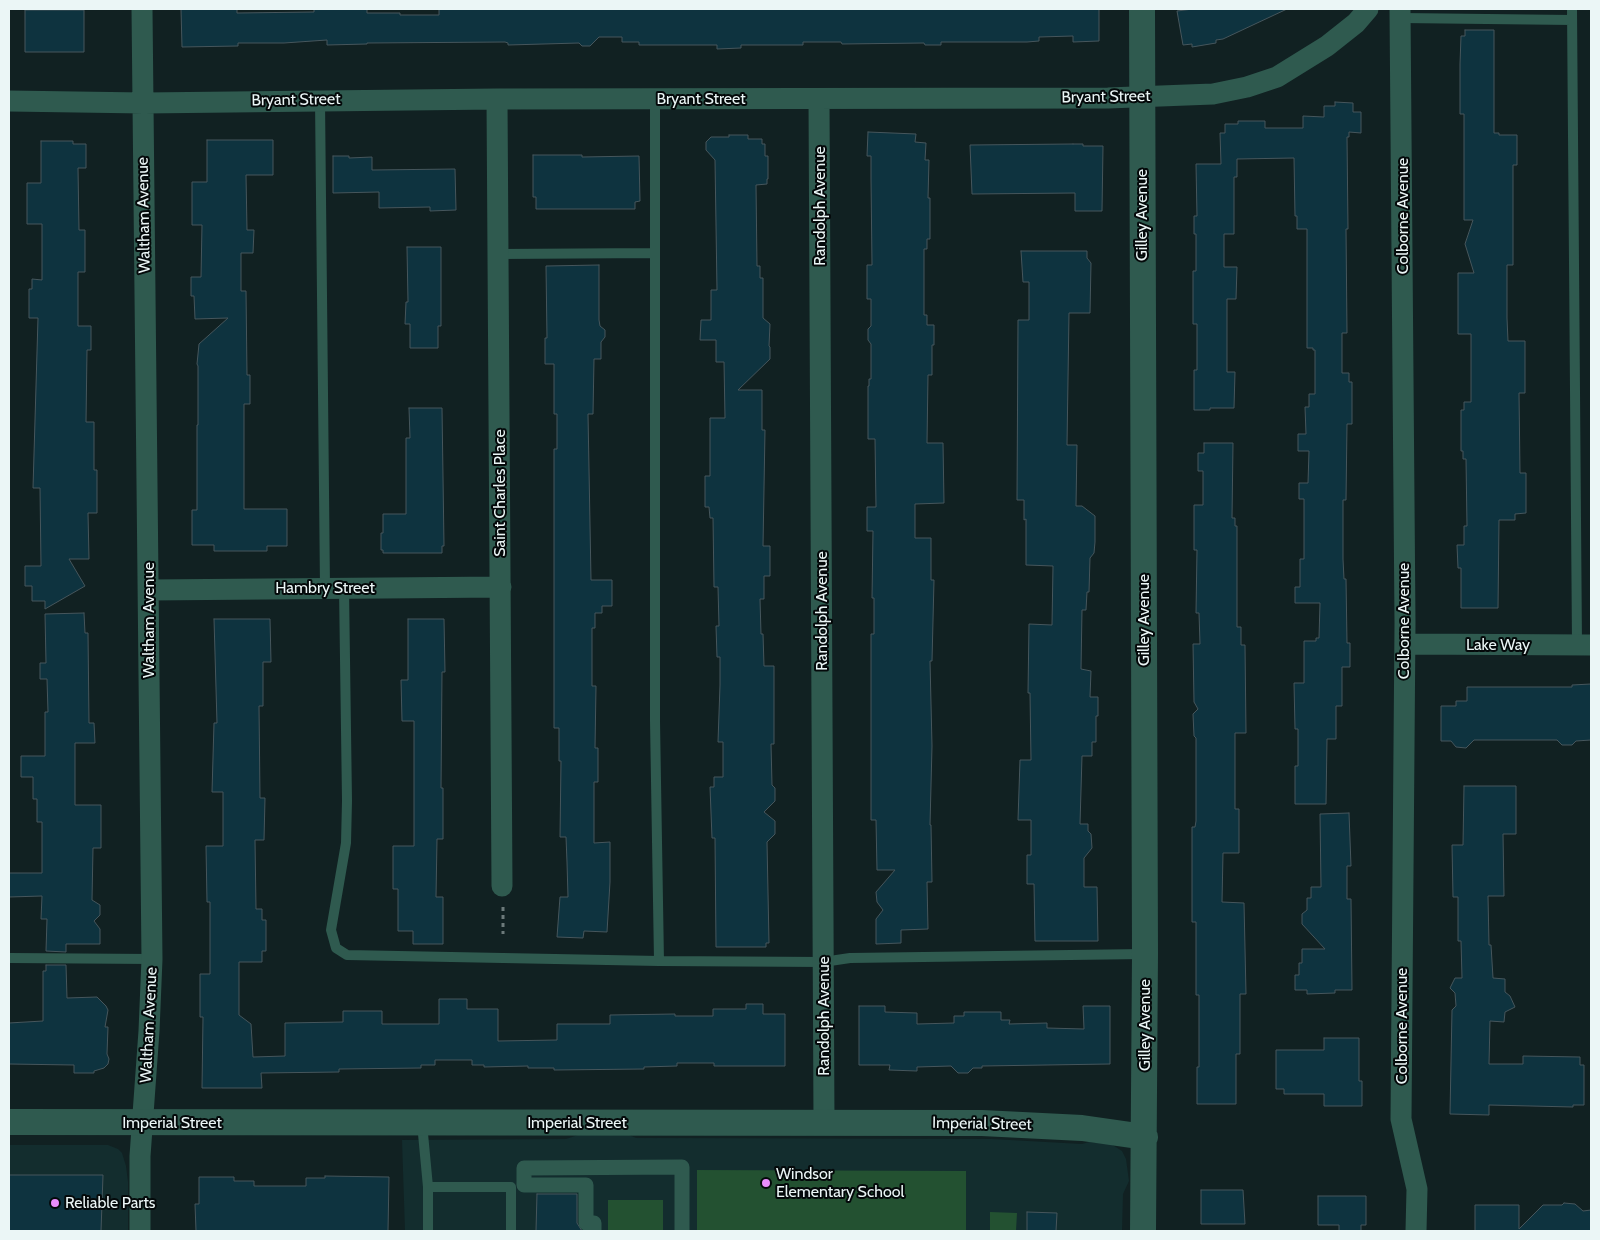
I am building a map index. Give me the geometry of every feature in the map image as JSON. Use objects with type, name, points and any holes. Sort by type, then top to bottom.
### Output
[{"type":"street","name":"Waltham Avenue","points":[[140,1231],[140,1156],[150,1031],[152,959],[142,9]]},
{"type":"street","name":"Gilley Avenue","points":[[1142,9],[1146,954],[1143,1231]]},
{"type":"street","name":"Bryant Street","points":[[9,101],[144,103],[320,100],[819,99],[1213,94],[1246,87],[1277,77],[1327,46],[1356,23],[1368,9]]},
{"type":"street","name":"Colborne Avenue","points":[[1401,13],[1405,644],[1402,1118],[1417,1189],[1416,1231]]},
{"type":"street","name":"Saint Charles Place","points":[[497,99],[502,886]]},
{"type":"street","name":"Randolph Avenue","points":[[819,99],[824,1122]]},
{"type":"street","name":"Hambry Street","points":[[149,590],[501,587]]},
{"type":"street","name":"Lake Way","points":[[1405,644],[1584,645]]},
{"type":"street","name":"Imperial Street","points":[[9,1122],[824,1122],[1031,1125],[1082,1128],[1145,1137]]},
{"type":"street","points":[[594,1231],[594,1224],[586,1224],[586,1185],[524,1185],[524,1168],[682,1167],[682,1231]]},
{"type":"lane","points":[[1401,13],[1572,14],[1584,645]]},
{"type":"lane","points":[[656,99],[655,702],[659,961]]},
{"type":"lane","points":[[320,100],[334,588],[347,801],[346,843],[331,930],[336,948],[347,955],[659,961],[824,962],[850,958],[1146,954]]},
{"type":"lane","points":[[499,254],[655,253]]},
{"type":"lane","points":[[9,958],[152,959]]},
{"type":"lane","points":[[422,1123],[428,1187],[428,1231]]},
{"type":"lane","points":[[428,1187],[511,1187],[511,1231]]},
{"type":"path","points":[[503,918],[503,934]]},
{"type":"shaded area","name":"Windsor Elementary School","points":[[627,1134],[636,1138],[992,1139],[1111,1144],[1122,1151],[1126,1159],[1129,1181],[1123,1194],[1122,1231],[405,1231],[402,1140],[566,1139],[578,1135]]},
{"type":"shaded area","points":[[9,1145],[108,1145],[118,1149],[122,1153],[126,1166],[128,1182],[128,1231],[9,1231]]},
{"type":"green space","points":[[697,1170],[966,1171],[966,1231],[697,1231]]},
{"type":"green space","points":[[608,1200],[663,1200],[663,1231],[608,1231]]},
{"type":"green space","points":[[990,1212],[1017,1213],[1016,1231],[990,1231]]},
{"type":"building","points":[[181,9],[237,9],[237,13],[314,12],[314,9],[367,9],[367,13],[439,15],[439,9],[1099,9],[1099,41],[1073,42],[1073,36],[1039,37],[1039,41],[1027,42],[941,42],[941,45],[925,45],[924,43],[842,44],[841,42],[803,42],[803,45],[741,45],[741,48],[717,49],[717,45],[639,45],[639,42],[622,42],[622,37],[599,37],[590,46],[582,46],[579,43],[508,45],[505,42],[327,45],[327,40],[284,43],[238,43],[238,46],[182,47]]},
{"type":"building","points":[[1193,9],[1287,9],[1223,39],[1216,40],[1216,43],[1192,47],[1192,44],[1183,45],[1177,11]]},
{"type":"building","points":[[25,10],[84,10],[84,52],[25,52]]},
{"type":"building","points":[[1465,30],[1494,30],[1494,133],[1499,133],[1499,135],[1517,135],[1517,165],[1513,165],[1513,265],[1507,265],[1507,318],[1508,341],[1525,341],[1525,393],[1519,393],[1520,473],[1526,473],[1526,513],[1515,514],[1515,520],[1499,520],[1498,608],[1461,608],[1461,568],[1458,568],[1457,545],[1464,545],[1464,526],[1467,526],[1466,459],[1463,459],[1463,451],[1461,451],[1461,410],[1464,410],[1464,402],[1471,402],[1471,334],[1458,334],[1458,273],[1474,273],[1465,244],[1473,220],[1464,220],[1464,114],[1460,114],[1461,36],[1465,36]]},
{"type":"building","points":[[1335,102],[1353,103],[1353,112],[1361,112],[1361,133],[1349,132],[1349,137],[1347,137],[1347,333],[1342,333],[1342,373],[1349,373],[1349,382],[1352,382],[1352,424],[1347,424],[1346,500],[1343,500],[1343,559],[1344,579],[1346,579],[1347,643],[1350,643],[1350,667],[1342,667],[1342,706],[1336,706],[1336,739],[1327,739],[1326,804],[1295,804],[1295,766],[1298,766],[1298,729],[1295,729],[1294,683],[1304,683],[1304,641],[1316,641],[1316,638],[1319,638],[1320,603],[1295,603],[1295,587],[1300,587],[1300,559],[1304,559],[1304,499],[1299,499],[1299,483],[1308,483],[1309,451],[1298,451],[1298,434],[1306,434],[1305,407],[1309,407],[1309,394],[1315,394],[1315,350],[1307,348],[1307,229],[1297,229],[1294,158],[1237,159],[1237,177],[1234,177],[1234,234],[1224,234],[1224,267],[1237,267],[1236,299],[1227,299],[1227,372],[1235,372],[1234,408],[1194,410],[1194,370],[1197,370],[1197,324],[1193,324],[1193,271],[1196,271],[1194,216],[1197,216],[1196,164],[1221,164],[1220,133],[1225,133],[1225,124],[1238,124],[1238,121],[1265,121],[1265,128],[1303,128],[1303,116],[1324,117],[1324,106],[1335,106]]},
{"type":"building","points":[[868,132],[916,134],[915,142],[926,143],[925,160],[929,160],[930,239],[927,239],[927,249],[924,249],[924,315],[927,315],[927,325],[934,325],[932,375],[928,375],[927,443],[943,443],[944,503],[915,504],[915,538],[931,538],[931,580],[934,580],[932,661],[930,661],[932,882],[927,882],[928,929],[901,930],[901,943],[876,944],[876,919],[883,910],[877,902],[876,892],[895,870],[877,870],[876,820],[871,820],[871,634],[874,634],[874,598],[872,598],[873,531],[867,531],[867,507],[876,507],[875,439],[868,439],[868,386],[869,379],[871,379],[871,344],[868,340],[868,329],[871,326],[871,299],[867,299],[867,265],[872,265],[871,156],[867,156]]},
{"type":"building","points":[[729,135],[748,135],[748,139],[762,139],[762,144],[765,144],[765,156],[768,156],[767,184],[756,185],[757,266],[760,266],[760,278],[763,278],[763,318],[770,324],[770,359],[738,390],[762,390],[762,430],[765,430],[763,546],[770,546],[770,576],[764,576],[764,599],[760,599],[764,666],[774,666],[774,744],[771,744],[772,785],[775,788],[775,801],[764,812],[775,821],[775,834],[767,842],[769,943],[766,943],[766,947],[716,947],[715,838],[712,838],[710,787],[714,787],[714,777],[723,777],[723,742],[718,742],[720,657],[717,657],[716,626],[719,626],[718,587],[714,587],[713,518],[710,518],[709,507],[705,507],[705,476],[710,476],[710,418],[725,418],[724,362],[716,362],[716,340],[700,340],[701,320],[711,320],[711,290],[717,290],[715,160],[706,150],[706,142],[711,137],[729,137]]},
{"type":"building","points":[[207,140],[273,140],[273,175],[246,175],[247,230],[254,230],[253,253],[241,253],[241,291],[246,291],[247,375],[250,375],[250,404],[244,404],[244,509],[287,509],[287,546],[267,546],[267,551],[214,551],[214,545],[192,545],[192,510],[197,510],[197,364],[199,344],[228,318],[195,319],[194,296],[191,296],[191,277],[201,277],[202,225],[192,225],[192,182],[207,182]]},
{"type":"building","points":[[41,141],[73,141],[73,144],[86,144],[86,168],[78,168],[79,230],[85,230],[85,272],[78,272],[78,326],[91,326],[91,350],[87,350],[86,422],[94,422],[94,470],[97,470],[97,513],[88,513],[89,559],[69,559],[85,586],[45,609],[45,601],[32,601],[32,586],[25,586],[25,566],[41,566],[40,488],[33,488],[38,318],[29,318],[29,289],[32,289],[32,279],[42,280],[42,224],[27,224],[27,183],[41,183]]},
{"type":"building","points":[[1083,144],[1083,146],[1103,146],[1102,211],[1075,211],[1075,193],[972,194],[970,145]]},
{"type":"building","points":[[533,155],[582,155],[582,157],[639,156],[640,201],[635,202],[635,209],[536,209],[536,197],[533,197]]},
{"type":"building","points":[[333,156],[349,156],[349,158],[372,157],[372,170],[455,169],[456,210],[430,211],[430,207],[379,208],[379,192],[333,193]]},
{"type":"building","points":[[407,247],[441,247],[441,326],[438,326],[438,348],[410,348],[410,324],[405,324],[406,302],[408,302]]},
{"type":"building","points":[[1021,251],[1087,251],[1087,258],[1091,263],[1090,313],[1069,313],[1067,445],[1077,445],[1076,506],[1082,506],[1095,516],[1095,542],[1094,553],[1090,558],[1089,592],[1087,592],[1086,610],[1082,610],[1081,669],[1091,671],[1090,697],[1098,697],[1098,716],[1096,716],[1096,742],[1092,742],[1092,756],[1082,756],[1080,824],[1088,824],[1088,831],[1091,834],[1092,848],[1084,858],[1084,887],[1097,887],[1098,941],[1035,941],[1034,884],[1027,884],[1027,855],[1031,855],[1031,820],[1018,820],[1020,760],[1031,760],[1030,693],[1028,693],[1029,624],[1052,625],[1053,566],[1026,565],[1024,500],[1017,500],[1018,320],[1029,320],[1029,282],[1023,282]]},
{"type":"building","points":[[599,265],[599,320],[600,326],[605,330],[605,337],[601,342],[601,359],[594,359],[593,414],[588,414],[591,580],[612,580],[612,606],[602,606],[602,613],[595,613],[595,628],[592,628],[592,686],[596,686],[595,748],[598,748],[598,782],[594,782],[594,843],[610,842],[607,932],[584,931],[583,938],[557,937],[560,897],[568,897],[566,837],[560,837],[561,761],[559,761],[559,728],[554,728],[554,449],[557,449],[557,414],[554,414],[554,364],[545,364],[545,338],[547,338],[546,266]]},
{"type":"building","points":[[409,408],[442,408],[444,546],[442,546],[442,553],[383,553],[383,550],[381,550],[383,514],[406,514],[406,438],[410,438]]},
{"type":"building","points":[[1204,443],[1233,443],[1232,518],[1235,518],[1235,526],[1237,526],[1237,627],[1241,627],[1241,645],[1245,645],[1246,733],[1235,733],[1235,809],[1239,809],[1239,853],[1223,853],[1222,902],[1244,903],[1246,994],[1240,994],[1240,1054],[1236,1054],[1236,1104],[1197,1104],[1199,995],[1196,995],[1196,922],[1192,922],[1192,827],[1195,827],[1196,821],[1196,738],[1194,736],[1193,714],[1198,709],[1194,702],[1193,644],[1200,644],[1199,613],[1196,613],[1197,550],[1194,550],[1194,505],[1203,505],[1203,471],[1198,471],[1198,453],[1204,453]]},
{"type":"building","points":[[84,613],[85,633],[88,633],[89,723],[94,723],[95,743],[75,743],[75,805],[101,805],[101,848],[93,848],[92,900],[100,905],[100,915],[94,921],[100,929],[100,944],[66,944],[66,952],[46,951],[47,919],[41,919],[42,896],[9,897],[9,873],[42,873],[42,822],[37,822],[37,799],[33,799],[33,777],[21,777],[21,756],[45,756],[45,712],[48,712],[47,679],[40,679],[40,663],[46,663],[45,614]]},
{"type":"building","points":[[214,619],[270,619],[271,662],[263,662],[263,706],[259,706],[260,798],[265,798],[264,840],[255,840],[256,909],[262,909],[262,920],[266,920],[266,951],[262,951],[262,962],[239,962],[239,1015],[251,1024],[253,1057],[285,1056],[285,1023],[343,1022],[343,1011],[382,1011],[382,1024],[439,1024],[439,999],[467,999],[467,1009],[498,1009],[498,1041],[557,1040],[557,1024],[610,1024],[610,1015],[675,1014],[675,1016],[713,1016],[713,1009],[746,1009],[746,1004],[763,1004],[763,1014],[785,1014],[785,1066],[714,1066],[714,1063],[677,1063],[677,1066],[644,1067],[644,1069],[554,1070],[554,1068],[528,1068],[528,1066],[484,1067],[484,1065],[472,1065],[472,1060],[435,1060],[435,1065],[421,1065],[421,1068],[339,1069],[339,1072],[261,1073],[262,1088],[202,1088],[203,1017],[200,1017],[200,974],[210,974],[210,902],[207,902],[206,846],[223,846],[223,792],[212,792],[214,723],[217,723]]},
{"type":"building","points":[[408,619],[444,619],[445,672],[442,672],[441,788],[443,788],[443,839],[437,839],[436,897],[443,897],[443,944],[413,944],[413,931],[398,931],[398,889],[393,889],[393,846],[414,846],[414,721],[402,721],[401,680],[408,680]]},
{"type":"building","points":[[1591,684],[1591,740],[1576,741],[1572,745],[1562,745],[1557,740],[1474,740],[1466,748],[1456,747],[1451,741],[1441,741],[1441,706],[1456,706],[1456,701],[1467,701],[1467,687],[1572,687],[1572,685]]},
{"type":"building","points":[[1464,786],[1516,786],[1516,834],[1503,834],[1504,896],[1488,896],[1489,945],[1491,945],[1493,978],[1505,979],[1505,992],[1510,996],[1515,1007],[1505,1012],[1504,1022],[1490,1021],[1489,1064],[1523,1064],[1523,1056],[1580,1057],[1580,1065],[1584,1065],[1584,1105],[1573,1105],[1573,1107],[1489,1105],[1489,1115],[1450,1114],[1452,1010],[1456,1006],[1455,993],[1450,988],[1455,978],[1462,978],[1461,941],[1458,941],[1458,897],[1453,897],[1452,845],[1463,845]]},
{"type":"building","points":[[1349,813],[1351,866],[1347,866],[1347,899],[1351,899],[1352,990],[1335,990],[1335,993],[1307,994],[1307,990],[1295,990],[1295,975],[1299,975],[1299,963],[1302,963],[1302,949],[1325,949],[1302,924],[1302,914],[1307,910],[1307,898],[1311,898],[1311,887],[1321,887],[1320,814]]},
{"type":"building","points":[[46,965],[66,965],[67,998],[97,997],[106,1006],[108,1010],[105,1027],[108,1027],[107,1054],[109,1059],[108,1064],[104,1068],[94,1071],[94,1073],[74,1073],[74,1065],[9,1064],[9,1023],[43,1021],[43,971],[46,971]]},
{"type":"building","points":[[859,1006],[885,1006],[885,1012],[917,1013],[917,1024],[954,1023],[954,1016],[964,1016],[964,1012],[1001,1012],[1001,1020],[1010,1020],[1009,1024],[1047,1023],[1047,1028],[1084,1029],[1083,1006],[1110,1006],[1110,1064],[982,1066],[982,1068],[973,1068],[968,1073],[958,1073],[951,1066],[917,1067],[917,1071],[889,1070],[890,1065],[859,1065]]},
{"type":"building","points":[[1324,1038],[1359,1038],[1359,1081],[1362,1081],[1362,1106],[1324,1106],[1324,1094],[1284,1094],[1284,1089],[1276,1089],[1276,1050],[1324,1050]]},
{"type":"building","name":"Reliable Parts","points":[[9,1175],[103,1175],[101,1231],[9,1231]]},
{"type":"building","points":[[325,1176],[389,1177],[388,1231],[196,1231],[195,1204],[199,1204],[199,1177],[234,1177],[234,1181],[254,1181],[254,1186],[306,1186],[306,1178],[325,1178]]},
{"type":"building","points":[[1201,1190],[1243,1190],[1245,1224],[1201,1224]]},
{"type":"building","points":[[537,1194],[577,1194],[577,1223],[582,1231],[536,1231]]},
{"type":"building","points":[[1318,1196],[1366,1196],[1366,1225],[1361,1225],[1361,1231],[1339,1231],[1339,1225],[1318,1225]]},
{"type":"building","points":[[1564,1203],[1575,1204],[1583,1211],[1591,1210],[1591,1231],[1475,1231],[1475,1205],[1519,1205],[1519,1229],[1543,1205],[1562,1205]]},
{"type":"building","points":[[1027,1212],[1057,1213],[1056,1231],[1027,1231]]},
{"type":"place","name":"Windsor Elementary School","points":[[766,1183]]},
{"type":"place","name":"Reliable Parts","points":[[55,1203]]}]
